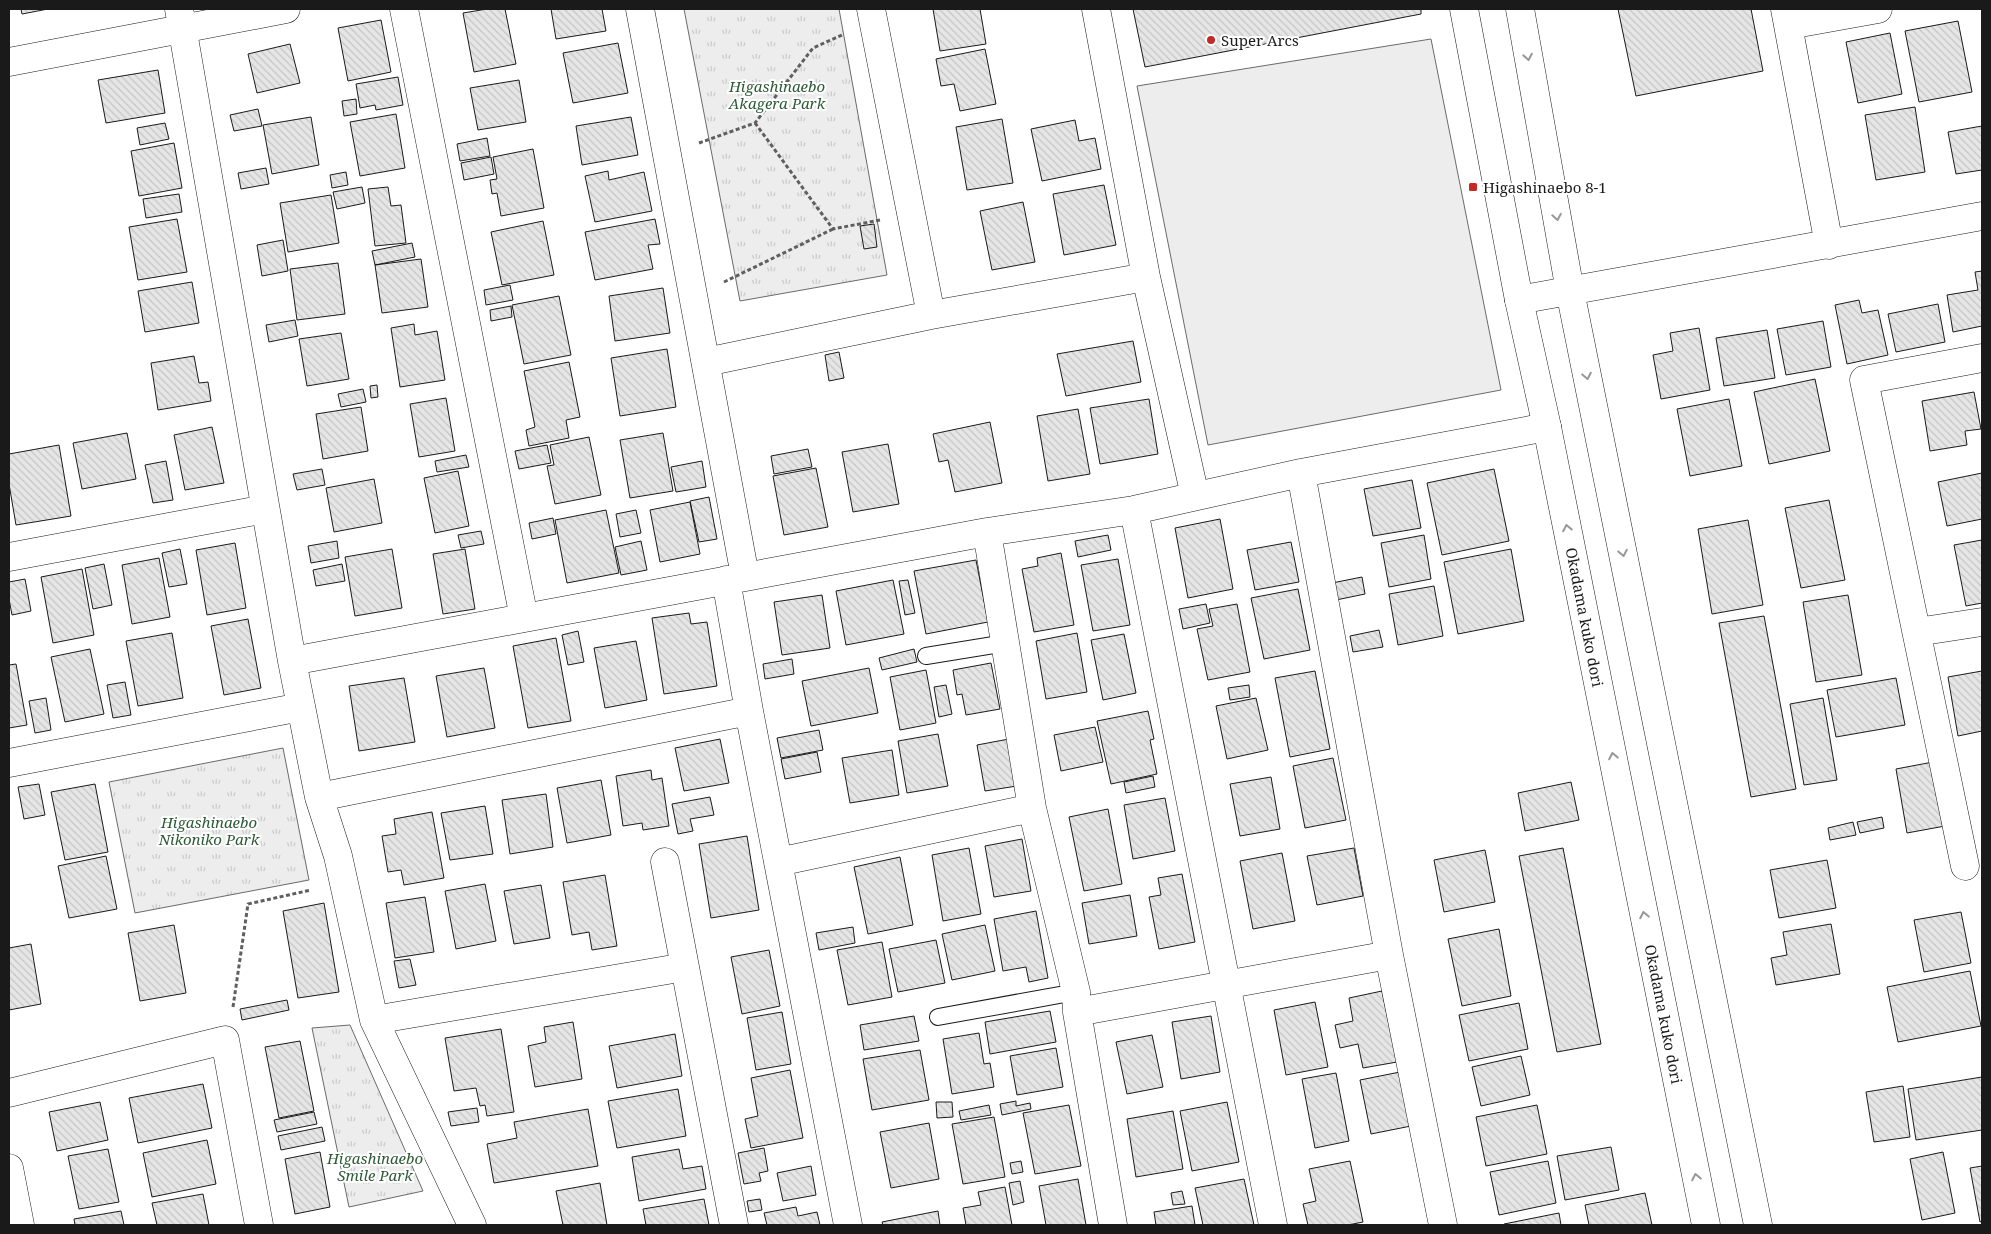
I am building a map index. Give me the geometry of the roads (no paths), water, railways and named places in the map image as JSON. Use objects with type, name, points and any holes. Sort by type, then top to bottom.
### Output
[{"type":"street","points":[[9,62],[181,19],[286,9]]},
{"type":"street","points":[[404,9],[524,618]]},
{"type":"street","points":[[640,9],[706,362],[735,578],[749,710],[848,1225]]},
{"type":"street","points":[[871,9],[931,315]]},
{"type":"street","points":[[1096,9],[1146,277],[1194,496]]},
{"type":"street","name":"Okadama kuko dori","points":[[1464,9],[1519,300],[1548,427],[1706,1225]]},
{"type":"street","points":[[1520,9],[1570,291],[1758,1225]]},
{"type":"street","points":[[1829,245],[1787,17],[1878,9]]},
{"type":"street","points":[[181,19],[265,509],[319,797],[338,856],[374,1020],[472,1225]]},
{"type":"street","points":[[1519,300],[1982,216]]},
{"type":"street","points":[[706,362],[931,315],[1146,277]]},
{"type":"street","points":[[1965,866],[1864,380],[1982,358]]},
{"type":"street","points":[[292,661],[987,532],[1134,510],[1301,473],[1518,431],[1548,427]]},
{"type":"street","points":[[1301,473],[1388,955],[1442,1225]]},
{"type":"street","points":[[9,557],[265,509]]},
{"type":"street","points":[[1134,510],[1272,1225]]},
{"type":"street","points":[[987,532],[1032,808],[1076,1002],[1113,1225]]},
{"type":"street","points":[[1917,632],[1982,622]]},
{"type":"street","points":[[9,764],[301,707]]},
{"type":"street","points":[[319,797],[749,710]]},
{"type":"street","points":[[778,862],[1032,808]]},
{"type":"street","points":[[665,862],[734,1225]]},
{"type":"street","points":[[1076,1002],[1226,984],[1388,955]]},
{"type":"street","points":[[374,1020],[685,967]]},
{"type":"street","points":[[9,1093],[225,1040],[259,1225]]},
{"type":"street","points":[[9,1168],[20,1225]]},
{"type":"lane","points":[[926,656],[1006,642]]},
{"type":"lane","points":[[938,1017],[1076,1002]]},
{"type":"place","name":"Super Arcs","points":[[1211,40]]},
{"type":"place","name":"Higashinaebo 8-1","points":[[1473,187]]},
{"type":"park label","name":"Higashinaebo Akagera Park","points":[[777,94]]},
{"type":"park label","name":"Higashinaebo Nikoniko Park","points":[[209,830]]},
{"type":"park label","name":"Higashinaebo Smile Park","points":[[375,1166]]}]
